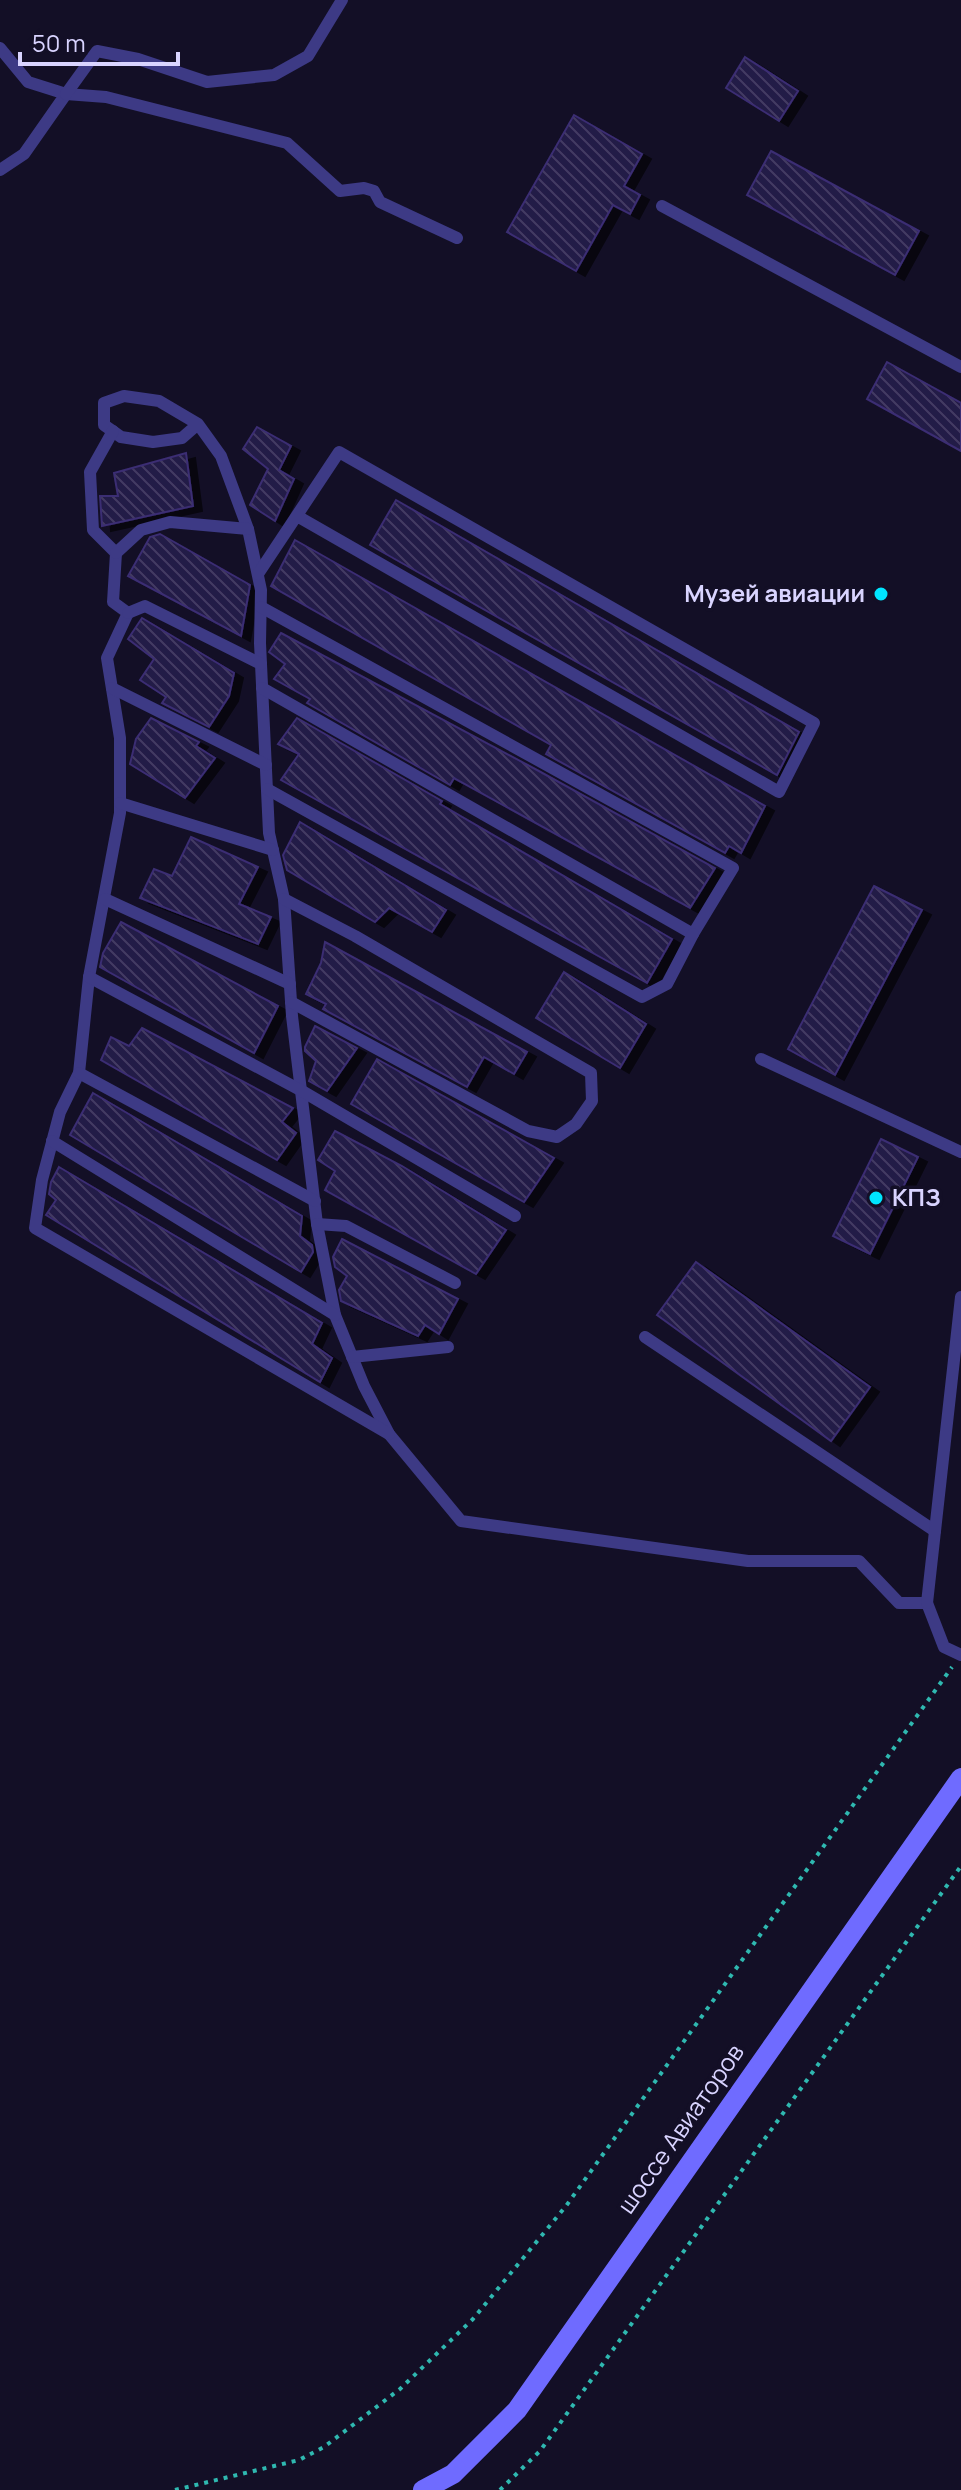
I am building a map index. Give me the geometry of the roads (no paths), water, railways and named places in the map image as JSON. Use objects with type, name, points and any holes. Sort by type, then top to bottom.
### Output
[{"type":"street","name":"шоссе Авиаторов","points":[[423,2490],[453,2474],[517,2410],[961,1778]]},
{"type":"lane","points":[[0,170],[24,154],[97,51],[138,59],[207,82],[274,75],[308,56],[342,0]]},
{"type":"lane","points":[[0,48],[28,82],[66,94],[106,97],[287,143],[340,191],[364,188],[374,191],[380,202],[457,238]]},
{"type":"lane","points":[[662,206],[961,367]]},
{"type":"lane","points":[[198,424],[182,438],[153,442],[121,437],[104,425],[104,403],[124,396],[159,401],[198,424],[221,456],[248,529],[258,574],[261,607],[262,688],[273,850],[284,899],[291,1002],[317,1224],[335,1315],[364,1386],[389,1434],[461,1521],[748,1561],[859,1561],[899,1603],[927,1603]]},
{"type":"lane","points":[[113,431],[90,472],[93,530],[116,553]]},
{"type":"lane","points":[[258,574],[339,452],[814,723],[779,792],[297,516]]},
{"type":"lane","points":[[128,613],[113,602],[116,553],[141,530],[170,522],[248,529]]},
{"type":"lane","points":[[261,664],[145,606],[128,613],[107,658],[120,738],[120,803],[89,977],[79,1073],[60,1112],[42,1180],[35,1228],[389,1434]]},
{"type":"lane","points":[[261,607],[733,868],[667,984],[642,997],[267,789]]},
{"type":"lane","points":[[112,688],[266,765]]},
{"type":"lane","points":[[262,688],[693,934]]},
{"type":"lane","points":[[120,803],[273,850]]},
{"type":"lane","points":[[105,899],[290,984]]},
{"type":"lane","points":[[284,899],[355,936],[591,1073],[592,1101],[576,1124],[557,1137],[528,1131],[291,1002]]},
{"type":"lane","points":[[89,977],[302,1091],[515,1216]]},
{"type":"lane","points":[[761,1059],[961,1152]]},
{"type":"lane","points":[[79,1073],[315,1201]]},
{"type":"lane","points":[[52,1141],[335,1315]]},
{"type":"lane","points":[[317,1224],[346,1226],[455,1283]]},
{"type":"lane","points":[[961,1297],[927,1603],[944,1647],[961,1656]]},
{"type":"lane","points":[[645,1337],[935,1531]]},
{"type":"lane","points":[[352,1357],[448,1347]]},
{"type":"place","name":"Музей авиации","points":[[881,594]]},
{"type":"place","name":"КПЗ","points":[[876,1198]]}]
